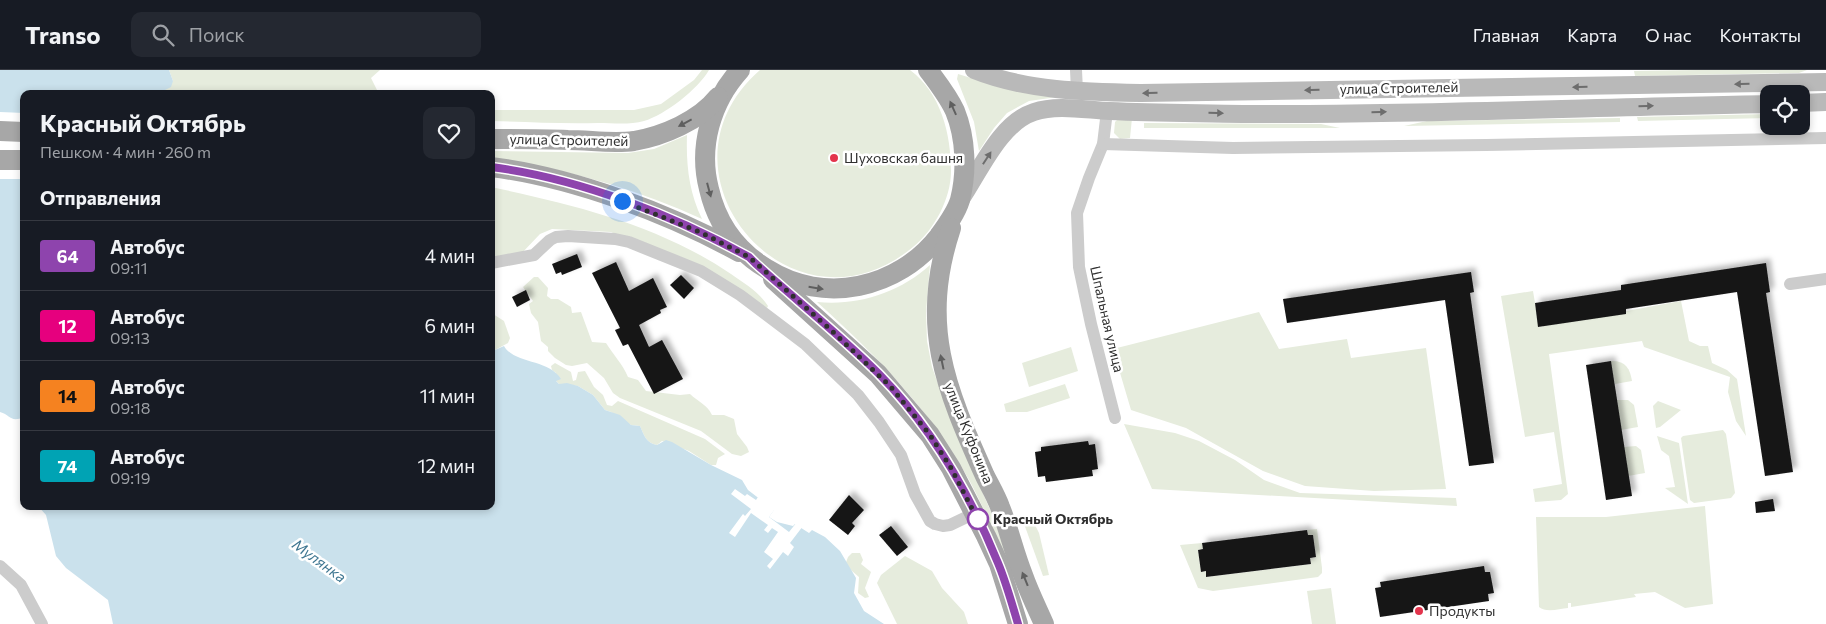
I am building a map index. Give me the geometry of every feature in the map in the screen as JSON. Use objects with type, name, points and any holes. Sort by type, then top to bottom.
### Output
[{"type":"main road","points":[[740,70],[722,92],[712,116],[707,139],[705,172],[718,217],[731,238],[752,260]]},
{"type":"main road","points":[[495,168],[524,172],[601,194],[700,232],[780,277],[809,287],[836,289],[861,286],[889,276],[916,259],[934,242],[948,224],[959,203],[964,158],[959,126],[955,111],[947,96],[928,70]]},
{"type":"main road","name":"улица Строителей","points":[[974,70],[989,76],[1026,84],[1077,90],[1141,93],[1826,82]]},
{"type":"main road","name":"улица Строителей","points":[[495,139],[635,140],[661,133],[690,120],[714,103],[722,92]]},
{"type":"main road","points":[[1810,103],[1826,102]]},
{"type":"main road","name":"улица Строителей","points":[[959,203],[1006,132],[1018,120],[1032,112],[1042,110],[1330,114],[1760,104]]},
{"type":"main road","points":[[0,131],[20,132]]},
{"type":"main road","points":[[0,160],[20,160]]},
{"type":"main road","name":"улица Куфонина","points":[[959,203],[944,249],[938,281],[936,318],[940,352],[948,387],[1000,506],[1023,575],[1044,624]]},
{"type":"main road","name":"улица Куфонина","points":[[752,260],[830,329],[891,387],[935,444],[951,468],[999,564],[1018,624]]},
{"type":"street","points":[[1076,70],[1077,90]]},
{"type":"street","name":"Шпальная улица","points":[[1107,111],[1103,144],[1089,178],[1078,213],[1079,267],[1091,324],[1115,418]]},
{"type":"street","points":[[1103,144],[1233,148],[1467,146],[1826,138]]},
{"type":"street","points":[[495,262],[534,256],[550,240],[561,236],[568,236],[615,239],[629,242],[701,271],[740,295],[805,344],[858,395],[901,455],[915,494],[930,521],[943,526],[950,525],[975,513]]},
{"type":"street","points":[[1790,284],[1826,279]]},
{"type":"street","points":[[0,566],[21,585],[42,624]]},
{"type":"green space","points":[[169,70],[380,70],[371,78],[377,90],[154,90],[173,81]]},
{"type":"green space","points":[[702,70],[709,70],[689,93],[671,107],[644,121],[621,124],[495,121],[495,110],[634,110],[661,104],[694,80]]},
{"type":"green space","points":[[760,70],[910,70],[921,79],[937,102],[942,115],[949,143],[951,171],[945,203],[934,223],[921,240],[913,247],[867,273],[821,276],[780,262],[747,235],[725,197],[717,155],[728,111]]},
{"type":"green space","points":[[1807,70],[1799,73],[1635,76],[1634,71]]},
{"type":"green space","points":[[958,74],[971,78],[1136,100],[1136,102],[1057,97],[1029,101],[1007,113],[994,128],[979,151],[974,122],[957,79]]},
{"type":"green space","points":[[1760,114],[1760,118],[1638,121],[1637,117]]},
{"type":"green space","points":[[1119,118],[1132,118],[1130,138],[1120,139],[1114,133],[1115,122]]},
{"type":"green space","points":[[1620,118],[1620,122],[1404,126],[1427,121]]},
{"type":"green space","points":[[1144,123],[1321,124],[1340,128],[1144,128]]},
{"type":"green space","points":[[687,135],[689,178],[694,199],[702,219],[651,198],[599,181],[546,167],[495,158],[495,151],[628,153],[654,149]]},
{"type":"green space","points":[[495,188],[554,201],[616,219],[675,242],[731,274],[756,292],[768,306],[767,308],[611,232],[552,229],[540,234],[521,254],[495,257]]},
{"type":"green space","points":[[930,265],[926,312],[927,341],[932,367],[954,428],[1018,573],[1012,576],[968,478],[936,429],[880,362],[817,302],[848,302],[877,296],[905,283]]},
{"type":"green space","points":[[534,277],[538,277],[548,288],[547,296],[551,299],[558,299],[571,307],[572,313],[581,312],[592,342],[606,343],[628,377],[638,380],[646,391],[680,395],[690,394],[705,406],[712,415],[724,415],[734,419],[737,434],[749,452],[741,456],[732,454],[701,431],[620,398],[613,393],[604,378],[587,363],[572,366],[566,365],[555,358],[548,351],[548,347],[541,341],[538,322],[531,313],[529,304],[533,301],[523,287]]},
{"type":"green space","points":[[1533,291],[1539,327],[1681,301],[1689,341],[1700,346],[1708,346],[1712,363],[1727,370],[1737,379],[1746,436],[1736,421],[1728,392],[1730,377],[1644,347],[1642,341],[1549,354],[1568,494],[1561,500],[1535,502],[1533,489],[1562,484],[1554,432],[1525,437],[1501,296]]},
{"type":"green space","points":[[1259,312],[1279,349],[1347,339],[1351,358],[1426,348],[1446,489],[1374,491],[1305,486],[1263,471],[1186,428],[1131,410],[1113,349]]},
{"type":"green space","points":[[495,315],[504,321],[510,338],[508,343],[495,350]]},
{"type":"green space","points":[[1071,347],[1078,371],[1029,387],[1022,363]]},
{"type":"green space","points":[[1610,361],[1623,363],[1630,372],[1632,381],[1615,384]]},
{"type":"green space","points":[[555,363],[571,372],[573,381],[576,380],[578,372],[585,371],[594,387],[603,395],[607,405],[612,406],[618,401],[705,439],[725,454],[718,458],[716,465],[711,465],[689,451],[662,441],[657,445],[650,442],[640,426],[631,425],[605,410],[593,395],[578,386],[559,384],[556,381],[556,373],[552,370],[551,366]]},
{"type":"green space","points":[[1065,384],[1070,398],[1027,412],[1006,412],[1004,404]]},
{"type":"green space","points":[[1617,400],[1628,400],[1634,405],[1638,427],[1621,430]]},
{"type":"green space","points":[[1658,401],[1681,410],[1660,427],[1656,428],[1653,406]]},
{"type":"green space","points":[[1124,424],[1175,433],[1199,441],[1235,460],[1264,480],[1300,493],[1456,498],[1457,506],[1152,489]]},
{"type":"green space","points":[[1723,430],[1726,434],[1735,493],[1731,498],[1694,503],[1690,500],[1681,438],[1683,436]]},
{"type":"green space","points":[[1657,436],[1679,443],[1688,504],[1665,488],[1675,487],[1669,456],[1661,450]]},
{"type":"green space","points":[[1636,446],[1641,450],[1645,473],[1628,476],[1624,447]]},
{"type":"green space","points":[[1705,506],[1713,604],[1685,608],[1655,592],[1634,594],[1636,597],[1571,607],[1571,603],[1568,603],[1568,608],[1557,610],[1545,610],[1539,607],[1536,517],[1606,517]]},
{"type":"green space","points":[[1031,517],[1039,533],[1049,575],[1043,576],[1023,521]]},
{"type":"green space","points":[[1317,529],[1322,568],[1322,573],[1318,577],[1213,591],[1198,588],[1180,545],[1202,543],[1203,549],[1198,550],[1201,572],[1206,571],[1207,577],[1311,564],[1310,558],[1316,557],[1313,535],[1308,535],[1307,530]]},
{"type":"green space","points":[[852,553],[860,553],[863,560],[861,564],[871,572],[865,588],[869,597],[865,598],[858,593],[859,577],[845,565]]},
{"type":"green space","points":[[905,556],[932,571],[942,588],[964,612],[968,624],[897,624],[877,583],[881,575]]},
{"type":"green space","points":[[1331,588],[1336,624],[1312,624],[1307,591]]},
{"type":"water","points":[[0,70],[169,70],[173,81],[171,87],[165,90],[20,90],[20,419],[11,418],[0,412]]},
{"type":"water","name":"Мулянка","points":[[504,346],[515,356],[548,368],[561,379],[556,381],[559,384],[567,383],[578,386],[593,395],[605,410],[620,415],[631,425],[640,426],[650,442],[657,445],[666,440],[672,442],[711,465],[742,480],[748,490],[774,510],[769,517],[777,522],[793,526],[795,524],[809,533],[812,530],[825,537],[840,551],[856,578],[854,593],[864,611],[884,624],[113,624],[108,600],[66,568],[56,556],[46,515],[42,510],[495,510],[495,350]]},
{"type":"pier","points":[[0,112],[20,113],[20,179],[0,179]]},
{"type":"pier","points":[[735,489],[745,496],[747,494],[756,500],[758,497],[775,509],[769,517],[789,532],[797,522],[803,526],[790,543],[794,547],[788,556],[783,552],[770,569],[767,566],[773,559],[764,552],[778,532],[772,528],[768,533],[764,530],[768,525],[751,513],[735,537],[729,533],[743,514],[745,516],[751,509],[731,494]]},
{"type":"building","points":[[577,254],[582,267],[562,275],[561,272],[556,274],[552,264]]},
{"type":"building","points":[[616,262],[629,291],[653,278],[667,307],[660,310],[661,313],[639,325],[649,347],[662,340],[683,379],[654,394],[628,344],[623,346],[615,330],[620,328],[592,273]]},
{"type":"building","points":[[1766,263],[1770,292],[1766,293],[1793,472],[1765,476],[1737,292],[1626,309],[1626,314],[1538,327],[1535,303],[1621,290],[1621,285]]},
{"type":"building","points":[[1471,272],[1474,292],[1470,293],[1494,463],[1469,466],[1445,300],[1287,323],[1283,299]]},
{"type":"building","points":[[681,275],[694,288],[684,299],[670,285]]},
{"type":"building","points":[[526,290],[530,300],[517,307],[512,297]]},
{"type":"building","points":[[1611,361],[1632,496],[1606,500],[1586,365]]},
{"type":"building","points":[[1088,441],[1089,445],[1095,444],[1098,469],[1092,470],[1093,476],[1046,482],[1045,476],[1038,477],[1035,452],[1041,451],[1041,447]]},
{"type":"building","points":[[849,495],[864,510],[852,523],[855,526],[848,535],[829,520]]},
{"type":"building","points":[[1773,499],[1775,511],[1756,513],[1755,502]]},
{"type":"building","points":[[891,526],[908,547],[897,556],[879,535]]},
{"type":"building","points":[[1307,530],[1308,535],[1313,535],[1316,557],[1310,558],[1311,564],[1206,577],[1206,571],[1201,572],[1198,550],[1203,549],[1202,543]]},
{"type":"building","points":[[1484,566],[1485,572],[1490,572],[1494,593],[1488,594],[1489,601],[1380,617],[1375,588],[1381,587],[1380,582]]},
{"type":"bus line","name":"64","points":[[495,168],[524,172],[611,197],[700,232],[749,257],[878,374],[930,435],[951,468],[986,536],[999,564],[1018,624]]},
{"type":"place","name":"Шуховская башня","points":[[834,158]]},
{"type":"place","name":"Красный Октябрь","points":[[978,519]]},
{"type":"place","name":"Продукты","points":[[1419,611]]},
{"type":"route","points":[[622,201],[700,232],[749,257],[830,329],[891,387],[930,435],[951,468],[980,524],[978,519]]}]
